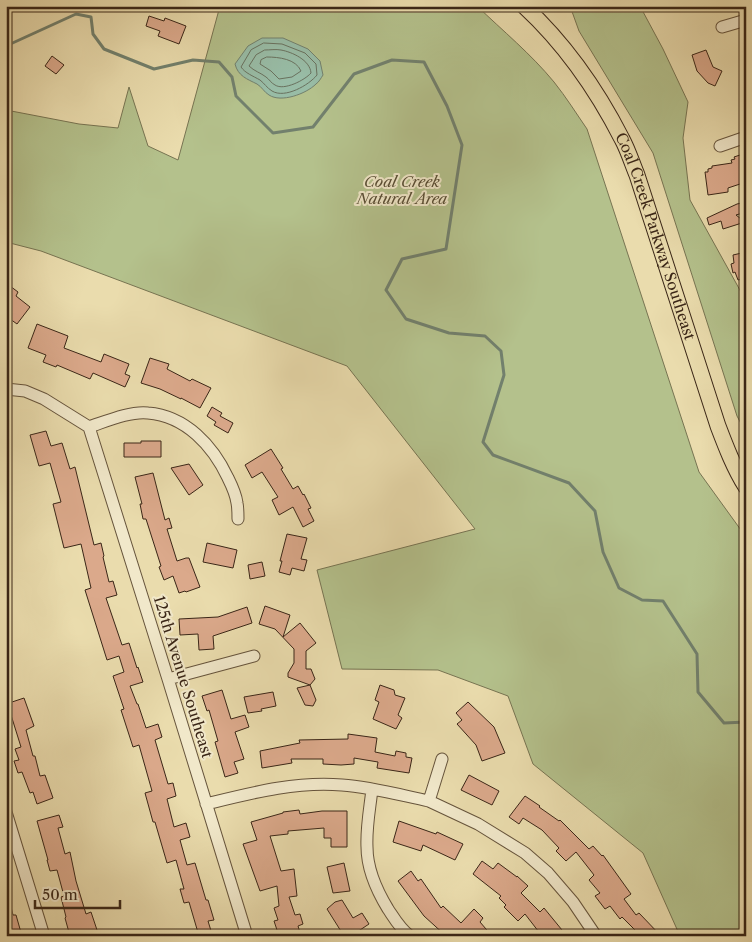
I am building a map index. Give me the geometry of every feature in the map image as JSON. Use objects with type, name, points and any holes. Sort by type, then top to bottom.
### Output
[{"type":"main road","name":"Coal Creek Parkway Southeast","points":[[524,6],[559,43],[587,79],[623,141],[637,175],[718,426],[727,450],[746,488]]},
{"type":"street","points":[[722,27],[746,20]]},
{"type":"street","points":[[720,146],[746,138]]},
{"type":"street","points":[[6,389],[25,391],[44,398],[89,427],[147,412],[161,414],[174,419],[202,438],[218,460],[233,489],[238,504],[238,519]]},
{"type":"street","name":"125th Avenue Southeast","points":[[89,427],[247,936]]},
{"type":"street","points":[[168,679],[254,656]]},
{"type":"street","points":[[429,801],[442,759]]},
{"type":"street","points":[[206,804],[255,792],[307,785],[341,785],[372,788],[429,801],[478,824],[525,853],[548,873],[573,902],[596,936]]},
{"type":"street","points":[[372,788],[368,822],[368,861],[383,901],[394,918],[410,936]]},
{"type":"street","points":[[6,812],[12,852],[44,936]]},
{"type":"green space","name":"Coal Creek Natural Area","points":[[220,6],[477,6],[526,52],[554,82],[587,129],[699,472],[746,537],[746,936],[680,936],[643,853],[533,764],[508,696],[438,670],[342,669],[317,570],[475,529],[347,366],[41,251],[6,242],[6,110],[79,124],[118,128],[129,87],[148,146],[178,160]]},
{"type":"green space","points":[[570,6],[638,6],[641,8],[688,102],[683,138],[690,200],[746,301],[746,433],[737,416],[653,153],[579,31]]},
{"type":"water","points":[[262,38],[283,38],[308,49],[320,61],[323,75],[319,81],[312,88],[300,94],[280,98],[269,95],[259,85],[243,77],[235,64],[248,46]]},
{"type":"building","points":[[149,16],[164,21],[165,18],[186,26],[179,44],[158,36],[160,31],[146,26]]},
{"type":"building","points":[[706,50],[713,67],[722,71],[715,86],[708,83],[697,71],[692,55]]},
{"type":"building","points":[[52,56],[64,65],[56,74],[45,66]]},
{"type":"building","points":[[746,153],[746,182],[728,188],[728,192],[708,195],[705,172],[708,172],[708,169],[712,168],[712,166],[732,163],[731,160],[735,159],[734,157]]},
{"type":"building","points":[[746,202],[746,212],[736,215],[745,222],[723,229],[721,221],[709,225],[707,218],[737,204]]},
{"type":"building","points":[[746,252],[746,278],[738,280],[735,272],[733,273],[731,264],[734,263],[733,255]]},
{"type":"building","points":[[6,283],[18,292],[16,296],[30,307],[17,324],[6,316]]},
{"type":"building","points":[[37,324],[68,336],[64,348],[101,362],[104,354],[129,364],[125,374],[130,376],[125,387],[93,373],[90,379],[57,365],[56,367],[43,362],[46,355],[28,348]]},
{"type":"building","points":[[150,358],[169,364],[167,369],[190,381],[192,379],[211,388],[200,408],[160,389],[141,383]]},
{"type":"building","points":[[212,407],[222,413],[220,416],[233,423],[228,433],[214,425],[216,422],[207,416]]},
{"type":"building","points":[[46,431],[51,446],[62,443],[70,469],[75,467],[94,545],[101,543],[109,582],[113,581],[117,595],[106,598],[122,645],[129,643],[143,682],[130,686],[146,728],[158,724],[162,737],[155,740],[168,784],[173,783],[176,796],[167,799],[174,827],[186,823],[190,837],[180,840],[187,865],[195,863],[214,920],[208,921],[212,934],[207,936],[199,936],[189,902],[184,903],[180,889],[184,889],[176,860],[167,863],[155,822],[153,822],[145,793],[152,791],[139,745],[133,747],[121,710],[124,709],[113,676],[124,672],[119,656],[107,660],[85,590],[91,588],[81,544],[64,548],[53,504],[61,502],[50,463],[39,466],[30,435]]},
{"type":"building","points":[[141,441],[161,441],[161,457],[124,457],[124,443],[141,443]]},
{"type":"building","points":[[271,449],[293,489],[298,486],[311,508],[308,509],[314,521],[303,527],[293,507],[279,515],[272,500],[278,497],[262,472],[252,478],[245,465]]},
{"type":"building","points":[[189,464],[203,485],[189,495],[171,468]]},
{"type":"building","points":[[153,473],[165,520],[169,518],[172,528],[167,529],[177,561],[189,558],[200,587],[186,592],[179,593],[173,576],[164,580],[146,519],[143,519],[140,504],[142,504],[135,477]]},
{"type":"building","points":[[287,534],[307,538],[301,559],[307,560],[304,571],[292,568],[290,575],[279,572]]},
{"type":"building","points":[[207,543],[237,550],[233,568],[203,562]]},
{"type":"building","points":[[262,562],[265,576],[250,579],[248,565]]},
{"type":"building","points":[[265,606],[290,615],[283,637],[300,623],[316,643],[306,651],[306,669],[311,669],[315,679],[310,685],[288,677],[288,673],[294,663],[294,649],[275,629],[259,624]]},
{"type":"building","points":[[247,607],[252,623],[213,636],[214,649],[199,650],[198,634],[180,635],[179,619],[218,617]]},
{"type":"building","points":[[310,685],[316,700],[313,706],[305,705],[297,688]]},
{"type":"building","points":[[380,685],[394,690],[395,695],[405,698],[398,715],[402,718],[396,729],[373,719],[379,702],[375,700]]},
{"type":"building","points":[[222,690],[231,719],[245,715],[249,727],[235,732],[244,759],[234,762],[238,773],[225,777],[215,742],[218,741],[209,710],[207,711],[202,696]]},
{"type":"building","points":[[273,692],[276,706],[248,713],[244,697]]},
{"type":"building","points":[[24,698],[34,726],[26,730],[33,756],[35,756],[40,776],[45,775],[53,798],[37,804],[33,792],[30,793],[22,772],[18,773],[14,761],[19,760],[15,749],[21,747],[11,715],[6,715],[6,704]]},
{"type":"building","points":[[468,702],[494,727],[505,753],[482,761],[476,745],[457,724],[462,720],[456,713]]},
{"type":"building","points":[[348,734],[377,738],[375,752],[395,756],[396,751],[406,753],[406,757],[412,758],[409,773],[377,768],[378,762],[354,758],[354,764],[323,764],[323,759],[291,759],[292,763],[262,768],[260,751],[300,743],[299,740],[348,739]]},
{"type":"building","points":[[469,775],[499,791],[492,805],[461,790]]},
{"type":"building","points":[[525,796],[560,820],[589,849],[593,846],[603,855],[631,894],[624,899],[636,915],[639,913],[661,936],[641,936],[622,917],[620,919],[610,906],[605,909],[595,896],[600,893],[589,880],[594,875],[576,852],[566,861],[556,851],[559,848],[542,830],[523,818],[519,824],[509,817]]},
{"type":"building","points":[[299,810],[300,814],[322,811],[347,811],[347,847],[331,847],[331,838],[324,838],[324,828],[288,831],[288,834],[270,836],[281,871],[294,869],[297,896],[289,897],[295,915],[300,914],[303,924],[298,926],[301,936],[279,936],[274,921],[278,920],[274,908],[279,906],[277,886],[260,891],[243,844],[257,840],[251,822],[283,812]]},
{"type":"building","points":[[59,815],[63,827],[58,828],[65,854],[70,852],[86,914],[91,912],[99,936],[70,936],[61,897],[64,896],[57,870],[50,871],[37,821]]},
{"type":"building","points":[[399,821],[436,834],[437,832],[463,844],[455,860],[423,845],[421,851],[393,842]]},
{"type":"building","points":[[482,861],[493,869],[498,863],[517,876],[528,886],[521,893],[540,912],[544,908],[562,930],[555,936],[542,936],[525,914],[518,921],[504,907],[506,905],[499,898],[501,896],[473,874]]},
{"type":"building","points":[[344,863],[350,891],[333,893],[327,867]]},
{"type":"building","points":[[411,871],[418,881],[421,879],[441,908],[443,906],[461,923],[474,909],[483,918],[480,922],[492,936],[446,936],[424,916],[398,881]]},
{"type":"building","points":[[9,899],[13,915],[16,915],[22,936],[6,936],[6,900]]},
{"type":"building","points":[[342,900],[353,918],[362,913],[369,924],[351,936],[344,936],[327,909],[335,902]]},
{"type":"waterway","points":[[6,46],[76,14],[91,17],[93,34],[104,49],[154,69],[193,60],[219,62],[232,77],[236,96],[273,133],[313,127],[354,74],[392,60],[424,62],[447,106],[462,145],[446,249],[402,259],[386,290],[406,319],[449,333],[485,336],[501,351],[504,375],[483,442],[493,455],[569,483],[595,511],[603,552],[619,588],[642,600],[663,601],[697,654],[698,692],[724,723],[746,722]]}]
